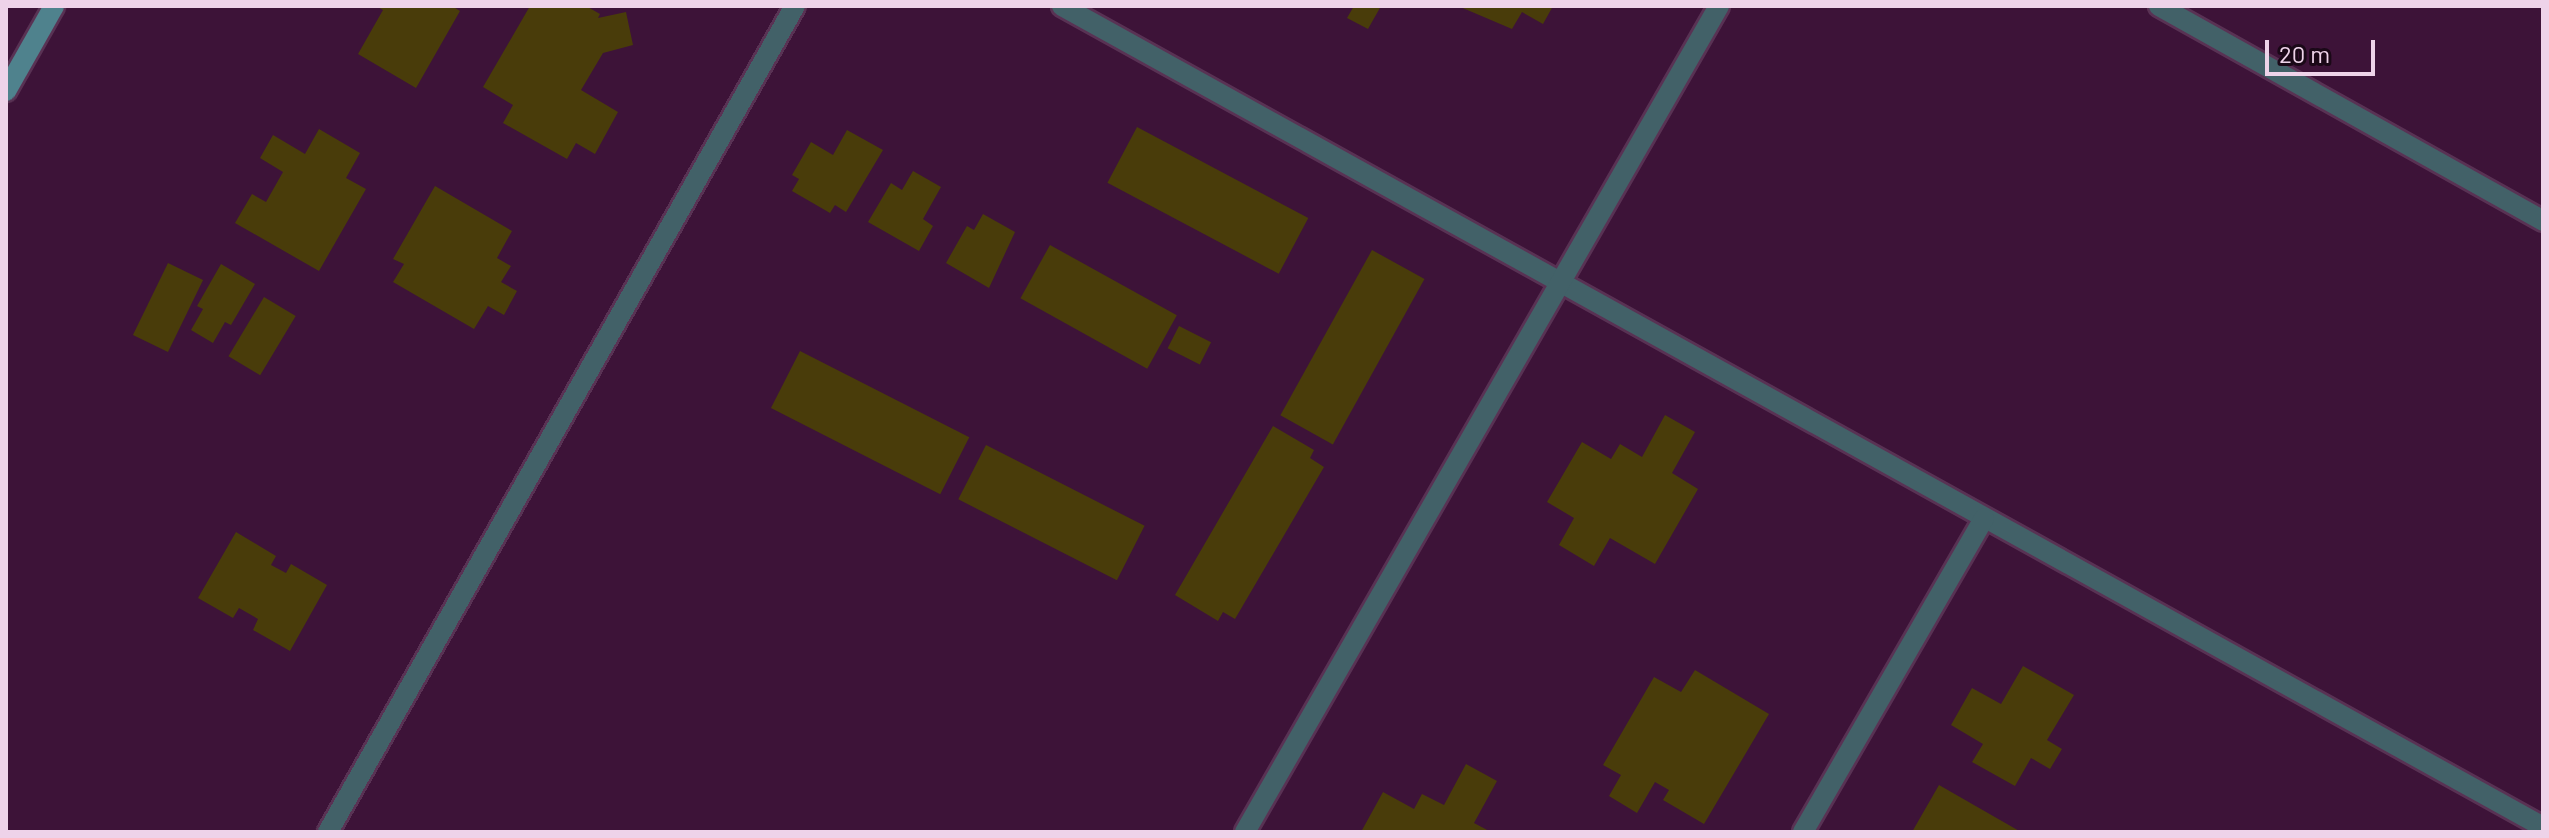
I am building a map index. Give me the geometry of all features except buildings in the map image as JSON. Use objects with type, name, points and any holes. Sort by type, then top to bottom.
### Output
[{"type":"street","points":[[6,91],[54,6]]},
{"type":"street","points":[[328,832],[795,6]]},
{"type":"street","points":[[1062,6],[2543,827]]},
{"type":"street","points":[[1245,832],[1719,6]]},
{"type":"street","points":[[2159,6],[2543,221]]},
{"type":"street","points":[[1803,832],[1984,519]]}]
